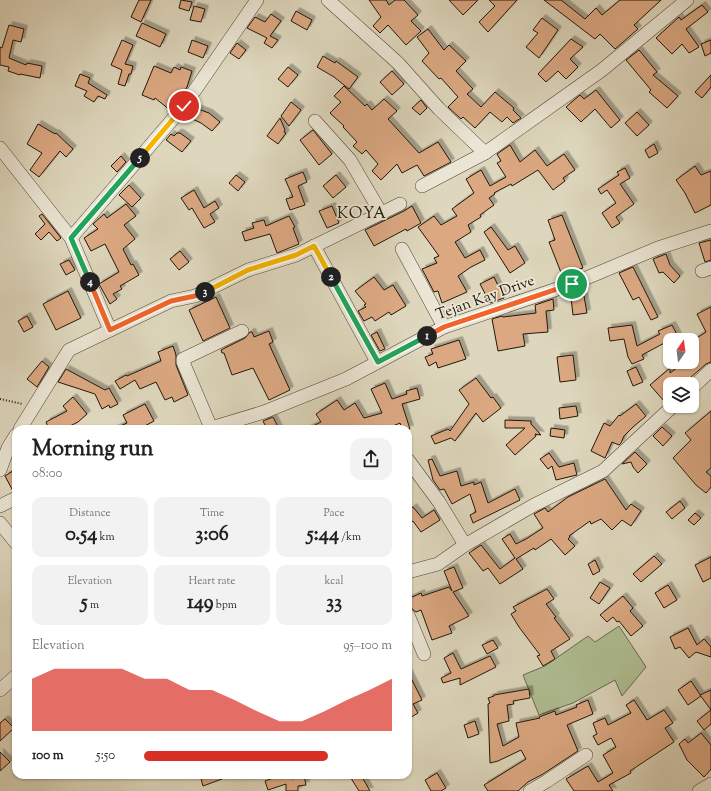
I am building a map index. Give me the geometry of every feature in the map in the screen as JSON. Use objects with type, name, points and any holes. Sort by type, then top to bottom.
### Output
[{"type":"street","points":[[71,238],[184,106],[257,0]]},
{"type":"street","points":[[328,0],[398,63],[439,109],[485,153]]},
{"type":"street","points":[[422,186],[485,153],[602,70],[687,0]]},
{"type":"street","points":[[315,121],[350,160],[381,213]]},
{"type":"street","points":[[0,148],[71,238],[110,330]]},
{"type":"street","points":[[22,425],[69,350],[171,301],[195,296],[248,270],[296,255],[400,204]]},
{"type":"street","name":"Tejan Kay Drive","points":[[219,425],[264,412],[346,379],[444,327],[572,284],[658,248],[711,231]]},
{"type":"street","points":[[314,246],[378,362]]},
{"type":"street","points":[[402,249],[444,327]]},
{"type":"street","points":[[208,425],[183,359],[242,331]]},
{"type":"street","points":[[699,381],[711,370]]},
{"type":"street","points":[[412,571],[438,564],[465,545],[534,505],[603,471],[665,413]]},
{"type":"street","points":[[0,470],[12,442]]},
{"type":"street","points":[[412,465],[439,502],[465,545]]},
{"type":"street","points":[[0,506],[12,500]]},
{"type":"street","points":[[0,523],[12,538]]},
{"type":"street","points":[[412,625],[424,654]]},
{"type":"street","points":[[0,690],[12,680]]},
{"type":"street","points":[[530,791],[586,755]]},
{"type":"street","points":[[699,791],[711,784]]},
{"type":"path","points":[[0,399],[33,407]]},
{"type":"green space","points":[[619,626],[646,667],[622,696],[615,680],[573,703],[539,715],[523,675],[545,666],[588,636],[595,642]]},
{"type":"building","points":[[139,0],[151,0],[141,22],[131,17]]},
{"type":"building","points":[[181,0],[192,2],[189,11],[179,8]]},
{"type":"building","points":[[369,0],[386,0],[389,5],[395,0],[404,0],[418,15],[411,21],[421,31],[406,45],[388,25],[380,33],[373,26],[381,17]]},
{"type":"building","points":[[449,0],[478,0],[463,15]]},
{"type":"building","points":[[489,0],[517,0],[488,32],[479,22],[495,6]]},
{"type":"building","points":[[544,0],[561,0],[585,19],[596,8],[602,15],[620,0],[661,0],[634,25],[638,29],[615,49],[600,34],[595,39]]},
{"type":"building","points":[[702,5],[708,12],[686,29],[699,47],[689,53],[682,44],[672,54],[656,38],[679,17],[681,20]]},
{"type":"building","points":[[194,6],[205,9],[201,22],[190,20]]},
{"type":"building","points":[[296,11],[312,20],[307,30],[291,21]]},
{"type":"building","points":[[271,14],[281,21],[270,36],[278,40],[272,48],[264,43],[267,38],[247,28],[255,17],[265,22]]},
{"type":"building","points":[[542,18],[558,30],[539,58],[526,47],[538,33],[533,30]]},
{"type":"building","points":[[142,23],[166,34],[160,47],[136,36]]},
{"type":"building","points":[[9,25],[24,29],[21,42],[13,40],[9,58],[26,65],[27,63],[42,66],[40,78],[20,75],[8,71],[9,67],[0,65],[0,47],[2,48]]},
{"type":"building","points":[[428,29],[444,50],[449,45],[466,61],[456,71],[473,89],[467,94],[481,107],[495,92],[514,108],[513,110],[521,118],[513,123],[507,117],[502,122],[490,112],[475,128],[463,117],[461,119],[448,107],[458,97],[441,78],[439,79],[422,61],[429,53],[417,37]]},
{"type":"building","points":[[571,39],[583,47],[570,59],[578,67],[566,79],[558,71],[546,82],[538,74]]},
{"type":"building","points":[[122,40],[133,45],[125,64],[133,66],[125,86],[118,84],[122,70],[111,65]]},
{"type":"building","points":[[192,40],[208,46],[203,58],[188,52]]},
{"type":"building","points":[[711,40],[711,53],[705,56],[701,44]]},
{"type":"building","points":[[237,43],[246,50],[239,59],[230,53]]},
{"type":"building","points":[[639,50],[657,72],[653,75],[678,96],[667,108],[649,92],[651,90],[626,60]]},
{"type":"building","points":[[323,56],[335,63],[336,61],[358,77],[349,89],[334,77],[317,67]]},
{"type":"building","points":[[154,66],[171,73],[174,67],[180,70],[181,67],[192,71],[187,87],[170,110],[155,98],[154,100],[142,95]]},
{"type":"building","points":[[288,67],[298,75],[288,87],[278,79]]},
{"type":"building","points":[[392,71],[404,84],[392,95],[380,82]]},
{"type":"building","points":[[80,74],[90,78],[88,83],[107,95],[105,99],[98,96],[94,102],[84,96],[87,91],[75,86]]},
{"type":"building","points":[[711,75],[711,87],[702,98],[695,92]]},
{"type":"building","points":[[344,86],[365,106],[367,104],[372,110],[384,99],[397,111],[388,119],[419,153],[438,142],[451,162],[424,176],[417,165],[402,173],[397,164],[381,180],[372,171],[378,164],[366,150],[362,154],[353,146],[357,142],[343,127],[344,126],[330,113],[341,102],[334,96]]},
{"type":"building","points":[[596,90],[620,120],[611,128],[595,109],[581,122],[566,107],[580,95],[584,99]]},
{"type":"building","points":[[421,100],[427,108],[420,115],[412,108]]},
{"type":"building","points":[[291,102],[301,110],[289,126],[281,116]]},
{"type":"building","points":[[193,107],[209,113],[220,122],[212,131],[201,123],[188,117]]},
{"type":"building","points":[[637,112],[649,125],[637,136],[625,123]]},
{"type":"building","points":[[280,118],[285,130],[284,132],[286,133],[278,144],[267,136]]},
{"type":"building","points":[[38,124],[55,134],[56,133],[73,149],[66,157],[60,151],[39,177],[30,170],[42,153],[27,144]]},
{"type":"building","points":[[313,130],[332,154],[319,165],[300,140]]},
{"type":"building","points":[[177,133],[180,133],[191,141],[182,152],[166,140],[171,134],[174,136]]},
{"type":"building","points":[[654,144],[658,153],[649,158],[645,150]]},
{"type":"building","points":[[510,145],[520,162],[535,150],[547,166],[564,154],[575,170],[563,178],[565,181],[553,190],[538,170],[512,186],[511,184],[494,193],[495,194],[489,198],[494,205],[480,215],[481,217],[468,225],[471,232],[455,242],[465,258],[480,250],[485,260],[458,276],[467,292],[442,303],[438,291],[434,292],[422,269],[437,263],[434,258],[439,256],[418,227],[434,216],[441,225],[457,216],[452,209],[474,193],[466,179],[481,170],[490,186],[506,177],[497,163],[501,161],[497,154]]},
{"type":"building","points":[[121,156],[126,162],[117,172],[111,166]]},
{"type":"building","points":[[695,166],[701,175],[711,171],[711,205],[695,213],[685,193],[676,180]]},
{"type":"building","points":[[625,168],[630,178],[620,184],[634,204],[616,217],[620,223],[612,228],[602,213],[616,203],[607,190],[601,194],[598,189],[619,175],[617,172]]},
{"type":"building","points":[[303,172],[307,182],[298,186],[305,205],[290,210],[286,199],[293,197],[285,179]]},
{"type":"building","points":[[236,175],[245,182],[238,191],[229,183]]},
{"type":"building","points":[[336,175],[346,187],[333,198],[323,186]]},
{"type":"building","points":[[129,185],[141,198],[132,207],[119,195]]},
{"type":"building","points":[[194,190],[204,208],[215,201],[219,208],[210,214],[215,222],[204,228],[192,208],[189,210],[181,198]]},
{"type":"building","points":[[126,204],[136,216],[124,225],[135,239],[123,249],[131,265],[133,264],[139,275],[120,286],[122,289],[113,294],[117,299],[110,304],[99,284],[119,272],[105,244],[91,251],[84,238],[98,229],[93,224],[104,214],[107,218]]},
{"type":"building","points":[[332,206],[339,223],[327,228],[319,211]]},
{"type":"building","points":[[412,206],[421,223],[407,231],[406,229],[374,246],[365,230]]},
{"type":"building","points":[[42,214],[61,238],[57,241],[49,232],[41,240],[35,234],[45,224],[39,216]]},
{"type":"building","points":[[562,215],[583,268],[562,275],[549,242],[555,240],[548,220]]},
{"type":"building","points":[[289,216],[295,227],[293,228],[299,244],[277,253],[270,234],[245,241],[242,232],[254,228],[252,223],[264,220],[266,226]]},
{"type":"building","points":[[491,227],[508,250],[515,246],[525,263],[510,273],[484,232]]},
{"type":"building","points":[[711,240],[711,260],[705,262],[699,243]]},
{"type":"building","points":[[180,251],[189,262],[179,270],[170,259]]},
{"type":"building","points":[[666,254],[670,265],[680,276],[674,283],[663,272],[659,273],[653,259]]},
{"type":"building","points":[[69,260],[75,270],[66,275],[60,264]]},
{"type":"building","points":[[633,267],[658,317],[651,320],[639,297],[633,300],[619,273]]},
{"type":"building","points":[[374,277],[384,290],[393,285],[406,306],[391,315],[389,312],[375,321],[372,317],[364,321],[358,311],[366,307],[364,305],[366,304],[355,291]]},
{"type":"building","points":[[494,277],[504,298],[490,303],[480,284]]},
{"type":"building","points":[[68,291],[81,318],[56,330],[43,304]]},
{"type":"building","points":[[584,296],[587,313],[573,315],[571,298]]},
{"type":"building","points":[[216,297],[230,328],[203,341],[189,310]]},
{"type":"building","points":[[553,299],[554,310],[546,311],[548,332],[523,334],[525,346],[498,351],[492,319],[502,316],[536,313],[535,305]]},
{"type":"building","points":[[711,307],[711,362],[706,364],[691,377],[663,377],[663,400],[650,385],[669,369],[670,373],[675,369],[699,369],[699,336],[706,332],[697,314]]},
{"type":"building","points":[[27,316],[33,327],[24,332],[18,321]]},
{"type":"building","points":[[632,325],[637,346],[660,334],[658,331],[672,325],[676,333],[663,333],[663,344],[642,355],[644,359],[632,364],[628,357],[624,339],[610,341],[608,328]]},
{"type":"building","points":[[269,331],[273,342],[269,344],[290,390],[269,400],[253,368],[232,375],[224,353],[222,353],[221,350],[245,338],[250,332],[252,332],[254,337]]},
{"type":"building","points":[[377,332],[385,349],[380,351],[371,335]]},
{"type":"building","points":[[459,340],[466,359],[438,368],[436,362],[429,366],[425,357],[433,354],[431,349]]},
{"type":"building","points":[[173,346],[176,355],[176,365],[188,395],[174,402],[172,397],[165,400],[156,382],[140,389],[135,380],[120,389],[115,381],[161,361],[158,352]]},
{"type":"building","points":[[573,355],[576,380],[560,382],[557,357]]},
{"type":"building","points":[[42,361],[49,367],[37,387],[27,379]]},
{"type":"building","points":[[636,367],[643,382],[633,386],[627,371]]},
{"type":"building","points":[[66,369],[105,390],[109,388],[118,404],[110,408],[109,405],[102,409],[95,394],[58,382]]},
{"type":"building","points":[[476,378],[491,398],[493,397],[501,408],[483,422],[476,413],[455,441],[451,438],[435,444],[431,436],[448,429],[450,431],[469,404],[459,390]]},
{"type":"building","points":[[385,383],[392,399],[407,394],[406,391],[417,388],[420,399],[402,404],[409,425],[401,425],[400,423],[395,425],[315,425],[321,422],[316,414],[337,400],[344,410],[355,403],[364,418],[382,413],[371,389]]},
{"type":"building","points":[[73,397],[87,414],[72,425],[47,425],[46,422],[67,411],[63,406]]},
{"type":"building","points":[[145,404],[154,421],[146,425],[123,425],[127,423],[123,415]]},
{"type":"building","points":[[636,404],[646,416],[624,436],[621,443],[619,445],[612,442],[605,458],[591,451],[604,423],[610,426],[619,415],[620,416]]},
{"type":"building","points":[[576,406],[578,416],[560,419],[559,408]]},
{"type":"building","points":[[711,411],[711,468],[706,472],[711,476],[711,487],[706,493],[696,485],[673,458],[691,440],[685,433]]},
{"type":"building","points":[[273,417],[277,425],[265,425],[263,421]]},
{"type":"building","points":[[505,420],[531,421],[531,424],[541,435],[535,434],[536,436],[515,455],[506,445],[525,428],[505,428]]},
{"type":"building","points":[[662,427],[672,436],[663,446],[653,436]]},
{"type":"building","points":[[551,428],[565,430],[564,438],[550,436]]},
{"type":"building","points":[[635,452],[647,464],[638,473],[631,462],[622,464]]},
{"type":"building","points":[[549,453],[559,467],[574,463],[577,475],[556,480],[552,466],[548,469],[540,459]]},
{"type":"building","points":[[432,459],[440,476],[457,471],[461,486],[474,482],[474,485],[481,482],[488,503],[515,489],[520,500],[473,523],[470,515],[476,512],[470,494],[452,504],[444,489],[440,490],[433,480],[428,460]]},
{"type":"building","points":[[12,472],[12,489],[5,476]]},
{"type":"building","points":[[605,479],[626,510],[631,504],[641,511],[631,526],[622,520],[612,530],[601,519],[591,524],[590,521],[569,536],[570,537],[568,539],[575,546],[565,555],[551,539],[535,550],[534,548],[516,559],[523,569],[500,584],[488,568],[483,571],[469,553],[481,545],[500,569],[515,558],[502,539],[510,534],[516,544],[526,539],[543,528],[534,514],[545,508],[548,512],[568,497]]},
{"type":"building","points":[[680,501],[685,508],[672,519],[666,512]]},
{"type":"building","points":[[413,507],[422,518],[434,510],[440,520],[421,532],[413,521],[412,522]]},
{"type":"building","points":[[695,513],[701,518],[694,525],[688,520]]},
{"type":"building","points":[[654,556],[662,564],[641,582],[633,574]]},
{"type":"building","points":[[711,557],[711,578],[703,582],[695,565]]},
{"type":"building","points":[[595,560],[600,571],[593,575],[588,564]]},
{"type":"building","points":[[454,567],[463,588],[453,592],[469,616],[449,626],[452,633],[432,640],[421,610],[416,612],[412,609],[412,597],[421,593],[422,596],[449,587],[452,591],[444,571]]},
{"type":"building","points":[[600,582],[610,588],[599,604],[590,598]]},
{"type":"building","points":[[668,585],[677,600],[664,608],[655,593]]},
{"type":"building","points":[[547,589],[554,599],[546,604],[556,617],[554,618],[570,639],[551,651],[555,659],[543,666],[537,656],[540,655],[511,614],[516,611],[513,607]]},
{"type":"building","points":[[623,596],[633,608],[630,611],[643,626],[631,636],[619,621],[617,622],[613,617],[607,622],[600,615]]},
{"type":"building","points":[[688,628],[697,645],[704,639],[711,647],[711,657],[696,652],[689,658],[680,647],[675,649],[670,637]]},
{"type":"building","points":[[493,640],[498,648],[487,654],[482,645]]},
{"type":"building","points":[[453,653],[461,669],[490,656],[496,667],[460,685],[460,678],[443,683],[441,678],[451,673],[444,658]]},
{"type":"building","points":[[412,680],[422,700],[413,704],[418,713],[412,717]]},
{"type":"building","points":[[691,681],[701,696],[688,705],[678,690]]},
{"type":"building","points":[[529,689],[530,698],[513,701],[514,704],[507,705],[509,721],[497,724],[503,746],[519,737],[516,723],[540,718],[539,717],[555,711],[556,715],[577,707],[576,705],[588,700],[593,714],[567,725],[578,751],[528,782],[518,791],[488,791],[484,785],[526,759],[521,750],[498,761],[490,763],[488,704],[490,703],[488,698],[494,695]]},
{"type":"building","points":[[711,690],[711,710],[700,695]]},
{"type":"building","points":[[634,700],[647,720],[664,710],[673,723],[665,728],[674,742],[630,771],[631,773],[609,785],[613,791],[574,791],[566,779],[588,766],[598,782],[613,773],[603,755],[616,747],[611,738],[598,745],[593,736],[597,734],[593,723],[605,718],[608,725],[631,713],[626,705]]},
{"type":"building","points":[[711,710],[711,724],[704,730],[697,721]]},
{"type":"building","points":[[5,719],[12,726],[12,730],[0,741],[0,723]]},
{"type":"building","points":[[475,721],[479,734],[468,738],[464,725]]},
{"type":"building","points":[[701,733],[711,745],[711,769],[704,777],[687,760],[679,744],[685,739],[688,743]]},
{"type":"building","points":[[0,752],[10,762],[0,771]]},
{"type":"building","points":[[437,773],[446,788],[441,791],[431,791],[425,780]]},
{"type":"building","points":[[201,779],[222,779],[203,786]]},
{"type":"building","points":[[270,779],[305,779],[306,785],[298,786],[298,791],[286,791],[286,784],[268,790],[265,781]]},
{"type":"building","points":[[352,779],[363,779],[370,791],[359,791]]},
{"type":"district","name":"KOYA","points":[[362,212]]},
{"type":"route","points":[[184,106],[71,238],[110,330],[171,301],[195,296],[248,270],[296,255],[314,246],[378,362],[444,327],[572,284]]}]
